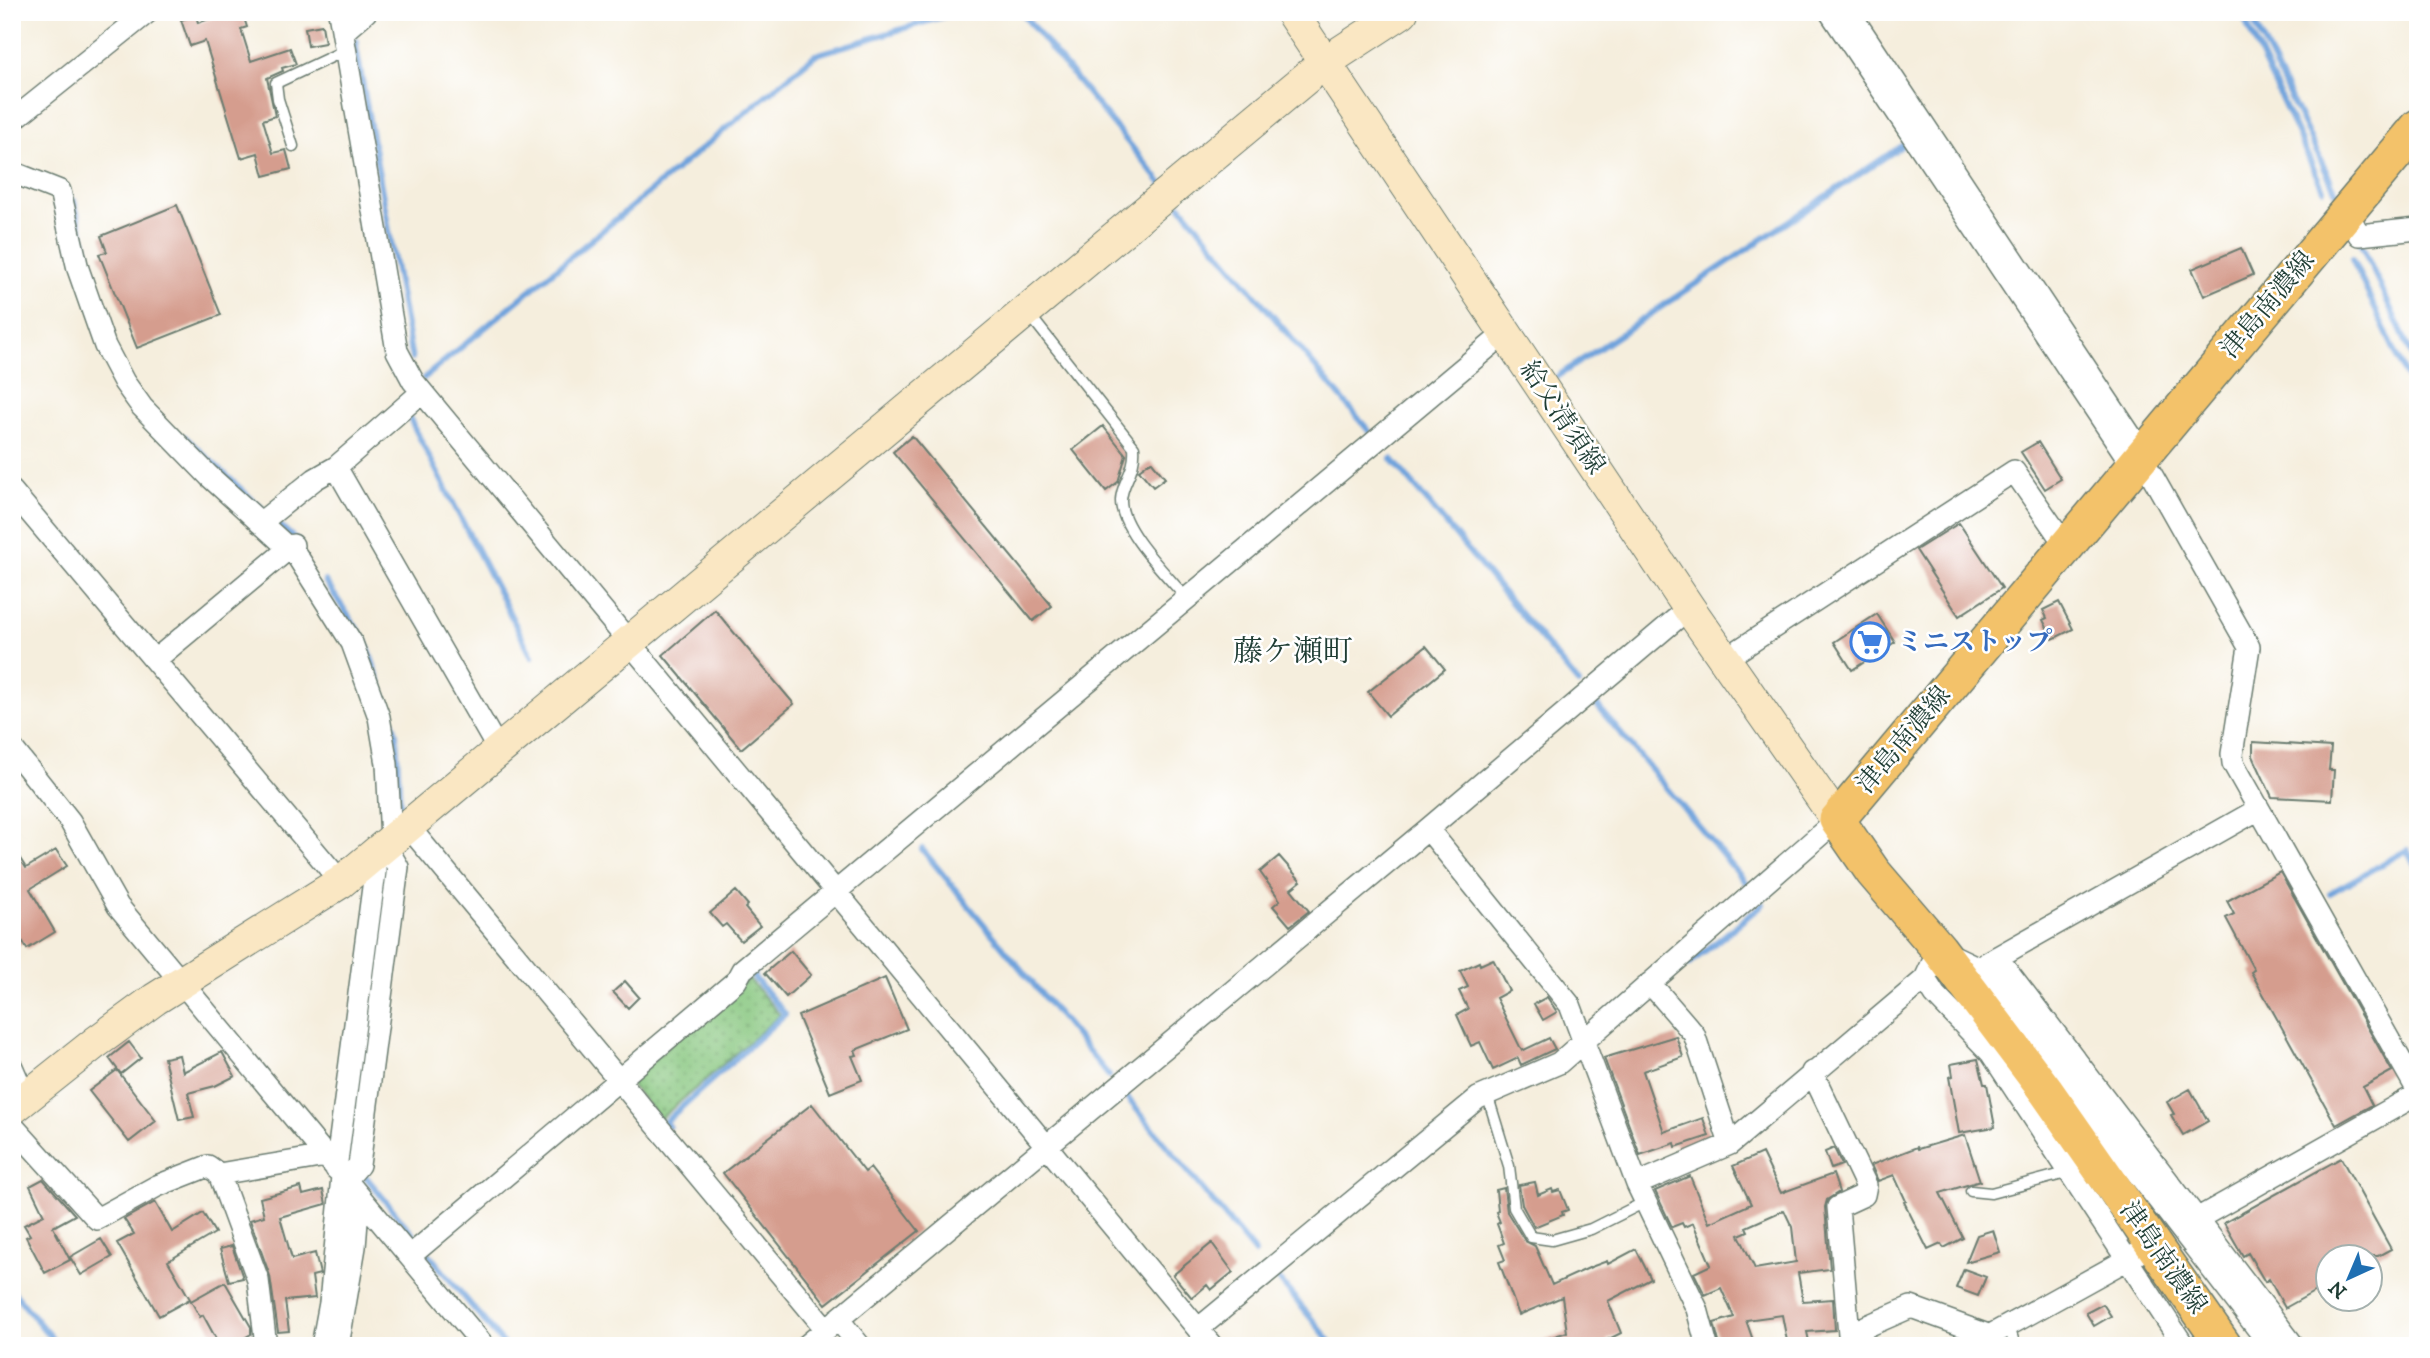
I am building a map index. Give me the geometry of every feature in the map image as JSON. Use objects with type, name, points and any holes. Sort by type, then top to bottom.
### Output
[{"type":"main road","name":"津島南濃線","points":[[2224,1346],[2046,1091],[1932,964],[1837,820],[2418,127]]},
{"type":"street","points":[[12,119],[148,12]]},
{"type":"street","points":[[366,12],[342,32],[397,351],[412,381],[1212,1346]]},
{"type":"street","name":"給父清須線","points":[[1290,12],[1689,608],[1837,820]]},
{"type":"street","points":[[17,1111],[95,1043],[181,983],[341,882],[1325,63],[1402,12]]},
{"type":"street","points":[[1830,12],[1913,121]]},
{"type":"street","points":[[1849,12],[1913,121],[2139,459],[2249,647],[2232,754],[2233,763],[2418,1093],[2175,1232]]},
{"type":"street","points":[[12,172],[60,191],[78,269],[105,346],[124,382],[151,417],[209,476],[297,556],[352,643],[379,717],[387,764],[390,840],[375,872],[330,1303],[322,1346]]},
{"type":"street","points":[[2347,211],[2359,235],[2418,229]]},
{"type":"street","points":[[410,1256],[736,981],[742,970],[834,892],[1505,333]]},
{"type":"street","points":[[260,523],[315,479],[336,467],[422,392]]},
{"type":"street","points":[[336,467],[499,751]]},
{"type":"street","points":[[1725,659],[2014,471],[2066,546]]},
{"type":"street","points":[[12,491],[341,882]]},
{"type":"street","points":[[155,660],[290,547]]},
{"type":"street","points":[[806,1346],[1428,829],[1689,608]]},
{"type":"street","points":[[12,748],[70,821],[118,906],[484,1346]]},
{"type":"street","points":[[1641,1193],[1731,1143],[1932,964],[1988,962],[2259,809]]},
{"type":"street","points":[[1198,1329],[1469,1106],[1487,1094],[1559,1063],[1837,820]]},
{"type":"street","points":[[1428,829],[1570,1005],[1641,1193],[1697,1309],[1707,1346]]},
{"type":"street","points":[[390,840],[619,1079],[832,1324],[860,1346]]},
{"type":"street","points":[[1988,962],[2199,1218],[2294,1346]]},
{"type":"street","points":[[1988,962],[2175,1232],[2271,1346]]},
{"type":"street","points":[[1932,964],[1935,995],[1991,1053],[2070,1172],[2132,1257],[2184,1346]]},
{"type":"street","points":[[1650,983],[1694,1034],[1731,1143]]},
{"type":"street","points":[[12,1067],[17,1111],[97,1219],[158,1186],[208,1166],[219,1174],[258,1279],[266,1346]]},
{"type":"street","points":[[1812,1072],[1866,1185],[1864,1195],[1838,1207],[1849,1334],[1911,1307],[1979,1340],[2132,1257]]},
{"type":"street","points":[[219,1174],[342,1175]]},
{"type":"street","points":[[338,1346],[355,1247],[342,1175]]},
{"type":"lane","points":[[293,146],[278,99],[276,83],[342,32]]},
{"type":"lane","points":[[1027,311],[1134,447],[1135,461],[1121,498],[1125,520],[1128,528],[1187,599]]},
{"type":"lane","points":[[1487,1094],[1509,1166],[1514,1208],[1531,1237],[1552,1240],[1591,1229],[1641,1193]]},
{"type":"lane","points":[[1971,1191],[1991,1193],[2070,1172]]},
{"type":"lane","points":[[2008,1323],[2015,1346]]},
{"type":"green space","points":[[748,978],[780,1015],[660,1119],[632,1086],[632,1077]]},
{"type":"building","points":[[229,12],[242,12],[247,27],[241,29],[251,61],[290,48],[296,64],[282,68],[283,71],[267,78],[275,116],[263,120],[273,153],[286,150],[291,169],[264,176],[258,153],[241,158],[205,41],[190,46],[181,20],[196,15],[198,23]]},
{"type":"building","points":[[322,25],[325,43],[308,46],[305,28]]},
{"type":"building","points":[[177,205],[221,315],[137,348],[99,254],[107,252],[101,236]]},
{"type":"building","points":[[2241,248],[2253,275],[2204,296],[2192,269]]},
{"type":"building","points":[[1103,426],[1126,455],[1118,482],[1106,491],[1073,450]]},
{"type":"building","points":[[912,436],[1052,606],[1033,621],[893,452]]},
{"type":"building","points":[[2038,442],[2061,479],[2045,489],[2021,452]]},
{"type":"building","points":[[1151,461],[1165,478],[1153,487],[1139,470]]},
{"type":"building","points":[[1959,523],[2002,588],[1959,616],[1916,550]]},
{"type":"building","points":[[2059,602],[2073,629],[2053,639],[2043,620],[2047,618],[2043,610]]},
{"type":"building","points":[[715,610],[794,704],[741,749],[663,655]]},
{"type":"building","points":[[1877,614],[1895,642],[1852,670],[1834,642]]},
{"type":"building","points":[[1426,646],[1445,669],[1388,716],[1368,692]]},
{"type":"building","points":[[2253,742],[2331,747],[2329,770],[2334,770],[2332,800],[2272,797],[2253,756]]},
{"type":"building","points":[[12,846],[26,868],[56,850],[67,866],[30,889],[55,932],[27,949],[23,942],[12,949]]},
{"type":"building","points":[[1279,856],[1301,881],[1291,889],[1309,911],[1290,926],[1273,906],[1280,900],[1260,872]]},
{"type":"building","points":[[2280,872],[2392,1071],[2363,1087],[2372,1105],[2336,1125],[2251,972],[2254,970],[2226,918],[2234,914],[2227,901]]},
{"type":"building","points":[[736,891],[748,905],[745,908],[760,926],[741,941],[726,924],[722,927],[710,913]]},
{"type":"building","points":[[791,951],[811,975],[786,997],[765,973]]},
{"type":"building","points":[[1493,959],[1509,991],[1496,998],[1522,1051],[1549,1038],[1555,1049],[1521,1065],[1518,1058],[1493,1070],[1480,1042],[1471,1046],[1457,1015],[1468,1009],[1459,991],[1468,987],[1460,971]]},
{"type":"building","points":[[885,978],[907,1029],[855,1050],[857,1055],[852,1056],[862,1080],[830,1093],[798,1016]]},
{"type":"building","points":[[625,981],[639,997],[628,1008],[613,992]]},
{"type":"building","points":[[1547,997],[1557,1012],[1543,1020],[1534,1004]]},
{"type":"building","points":[[1676,1036],[1683,1057],[1643,1071],[1664,1132],[1703,1118],[1709,1136],[1676,1147],[1675,1143],[1640,1155],[1604,1058]]},
{"type":"building","points":[[129,1042],[141,1058],[121,1074],[109,1058]]},
{"type":"building","points":[[222,1052],[235,1076],[215,1086],[188,1093],[194,1117],[179,1120],[164,1058],[179,1055],[183,1072]]},
{"type":"building","points":[[1978,1059],[1984,1084],[1987,1084],[1995,1127],[1959,1133],[1949,1077],[1953,1076],[1951,1064]]},
{"type":"building","points":[[117,1070],[156,1121],[129,1142],[89,1091]]},
{"type":"building","points":[[2190,1089],[2208,1121],[2183,1135],[2167,1102]]},
{"type":"building","points":[[812,1104],[865,1172],[870,1168],[919,1231],[826,1304],[723,1173]]},
{"type":"building","points":[[1965,1135],[1980,1181],[1940,1193],[1963,1238],[1944,1248],[1941,1244],[1928,1250],[1894,1175],[1878,1181],[1871,1165],[1917,1147],[1918,1149]]},
{"type":"building","points":[[1834,1148],[1842,1165],[1831,1169],[1825,1152]]},
{"type":"building","points":[[1762,1153],[1781,1193],[1833,1174],[1839,1192],[1827,1200],[1825,1207],[1830,1269],[1798,1273],[1803,1301],[1833,1299],[1835,1330],[1807,1332],[1810,1346],[1788,1346],[1782,1315],[1746,1320],[1755,1346],[1720,1346],[1714,1323],[1734,1317],[1721,1288],[1705,1295],[1694,1273],[1711,1265],[1693,1223],[1684,1227],[1682,1223],[1672,1227],[1655,1191],[1690,1176],[1709,1223],[1751,1204],[1733,1166]],"holes":[[[1784,1210],[1792,1227],[1796,1262],[1755,1269],[1739,1235],[1748,1231],[1746,1227]]]},
{"type":"building","points":[[2341,1158],[2391,1249],[2384,1253],[2384,1242],[2314,1242],[2314,1292],[2285,1308],[2269,1279],[2265,1282],[2248,1253],[2243,1256],[2224,1223]]},
{"type":"building","points":[[43,1179],[75,1215],[53,1227],[70,1260],[45,1273],[26,1237],[30,1235],[24,1225],[44,1215],[30,1186]]},
{"type":"building","points":[[1535,1182],[1538,1195],[1552,1189],[1553,1192],[1560,1190],[1568,1210],[1562,1212],[1563,1215],[1534,1227],[1522,1205],[1519,1185]]},
{"type":"building","points":[[301,1187],[303,1195],[323,1190],[326,1204],[280,1217],[292,1259],[315,1253],[320,1274],[312,1276],[315,1298],[285,1301],[289,1331],[278,1332],[270,1276],[250,1220],[264,1216],[260,1198]]},
{"type":"building","points":[[1504,1188],[1507,1212],[1525,1241],[1535,1246],[1552,1285],[1607,1261],[1608,1264],[1636,1249],[1651,1279],[1608,1301],[1621,1333],[1607,1340],[1609,1346],[1534,1346],[1534,1343],[1567,1332],[1562,1297],[1519,1315],[1499,1262],[1505,1260],[1499,1245],[1504,1243],[1497,1224],[1500,1222],[1496,1212],[1496,1190]]},
{"type":"building","points":[[155,1202],[172,1232],[203,1213],[215,1233],[168,1261],[190,1299],[159,1316],[117,1243],[134,1234],[124,1219]]},
{"type":"building","points":[[1993,1230],[2000,1252],[1966,1262],[1977,1235]]},
{"type":"building","points":[[101,1239],[112,1257],[81,1275],[70,1257]]},
{"type":"building","points":[[1212,1243],[1233,1272],[1211,1290],[1207,1285],[1192,1298],[1173,1275]]},
{"type":"building","points":[[232,1246],[243,1278],[229,1281],[220,1249]]},
{"type":"building","points":[[1964,1269],[1986,1277],[1978,1296],[1956,1288]]},
{"type":"building","points":[[225,1282],[251,1327],[251,1334],[231,1346],[220,1346],[203,1315],[200,1317],[191,1301]]},
{"type":"building","points":[[2103,1304],[2111,1316],[2094,1326],[2086,1313]]},
{"type":"waterway","points":[[424,378],[815,55],[959,12]]},
{"type":"waterway","points":[[1021,12],[1163,185]]},
{"type":"waterway","points":[[2241,12],[2323,189]]},
{"type":"waterway","points":[[2249,12],[2336,192]]},
{"type":"waterway","points":[[357,41],[412,359]]},
{"type":"waterway","points":[[1558,376],[1906,143]]},
{"type":"waterway","points":[[74,201],[97,293]]},
{"type":"waterway","points":[[1180,205],[1369,431]]},
{"type":"waterway","points":[[2360,242],[2418,368]]},
{"type":"waterway","points":[[2352,259],[2418,401]]},
{"type":"waterway","points":[[386,347],[388,360],[403,384]]},
{"type":"waterway","points":[[410,419],[532,657]]},
{"type":"waterway","points":[[185,437],[261,508]]},
{"type":"waterway","points":[[1392,459],[1579,684]]},
{"type":"waterway","points":[[277,523],[297,541]]},
{"type":"waterway","points":[[325,581],[366,642],[396,733],[400,807]]},
{"type":"waterway","points":[[1595,703],[1748,885]]},
{"type":"waterway","points":[[922,849],[1109,1076]]},
{"type":"waterway","points":[[2330,893],[2407,850],[2418,870]]},
{"type":"waterway","points":[[1688,965],[1763,904]]},
{"type":"waterway","points":[[669,1126],[665,1122],[785,1014],[751,974],[755,971]]},
{"type":"waterway","points":[[1125,1095],[1255,1253]]},
{"type":"waterway","points":[[348,1160],[354,1121]]},
{"type":"waterway","points":[[366,1177],[419,1242]]},
{"type":"waterway","points":[[427,1252],[505,1346]]},
{"type":"waterway","points":[[1277,1277],[1334,1346]]},
{"type":"waterway","points":[[12,1290],[52,1339]]},
{"type":"place","name":"ミニストップ","points":[[1870,642]]},
{"type":"district","name":"藤ケ瀬町","points":[[1293,652]]}]
